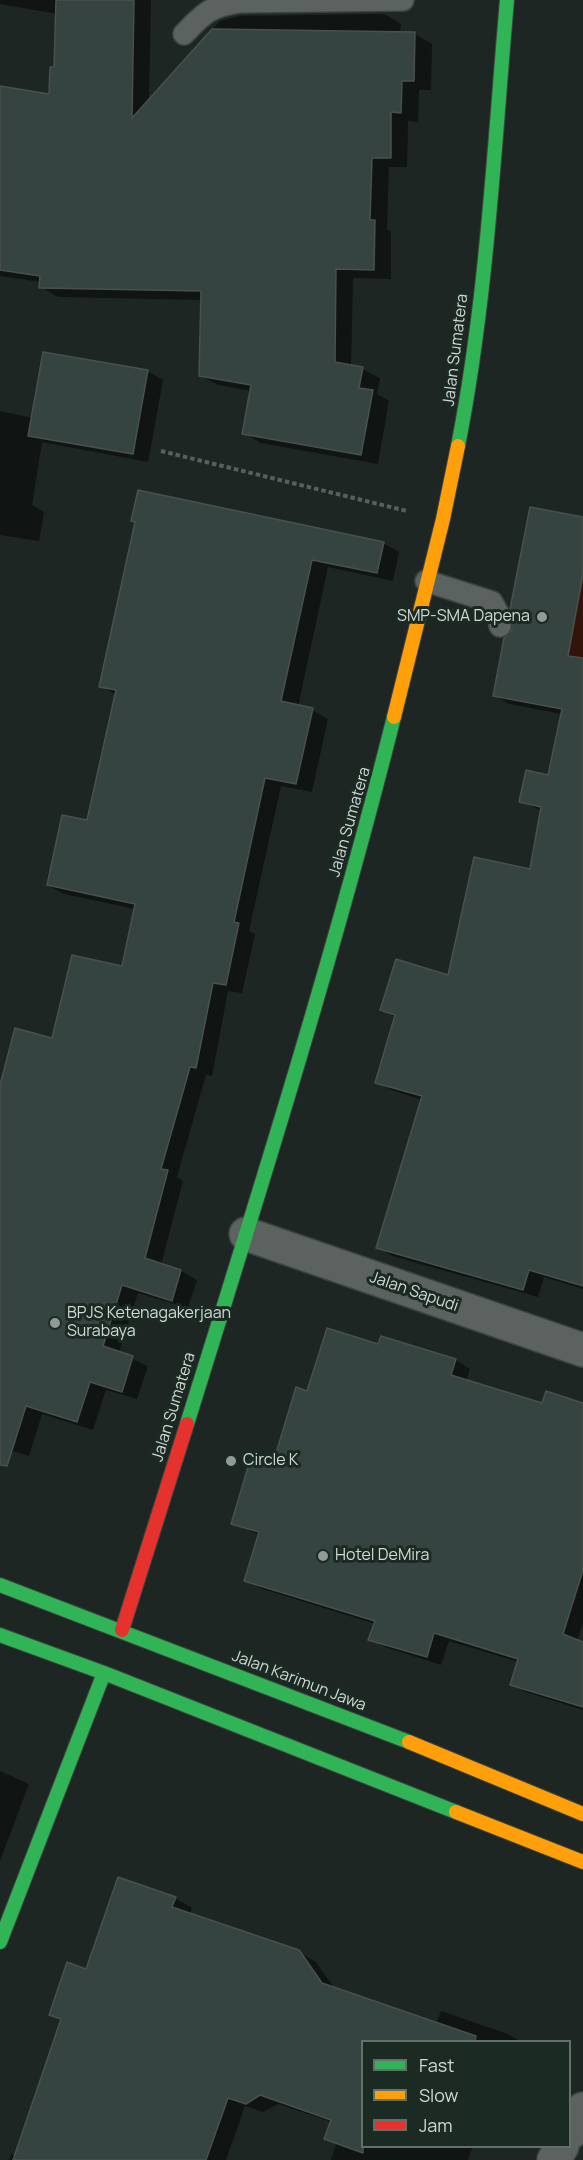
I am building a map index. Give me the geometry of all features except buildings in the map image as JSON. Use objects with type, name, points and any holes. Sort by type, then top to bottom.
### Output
[{"type":"street","name":"Jalan Sumatera","points":[[122,1630],[246,1234],[366,831],[443,519],[465,410],[486,247],[507,0]]},
{"type":"street","name":"Jalan Sapudi","points":[[246,1234],[583,1350]]},
{"type":"street","name":"Jalan Karimun Jawa","points":[[0,1585],[122,1630],[408,1742],[583,1814]]},
{"type":"street","points":[[0,1635],[104,1673],[583,1862]]},
{"type":"street","points":[[0,1942],[104,1673]]},
{"type":"street","points":[[571,2131],[583,2109]]},
{"type":"lane","points":[[184,34],[206,12],[220,5],[239,2],[403,0]]},
{"type":"lane","points":[[426,581],[492,603],[498,614],[500,626]]},
{"type":"path","points":[[161,451],[443,519]]},
{"type":"shaded area","points":[[583,579],[583,658],[568,656]]},
{"type":"traffic: fast","points":[[458,446],[483,279],[507,0]]},
{"type":"traffic: fast","points":[[187,1424],[321,984],[394,717]]},
{"type":"traffic: fast","points":[[0,1585],[409,1742]]},
{"type":"traffic: fast","points":[[0,1635],[104,1673],[456,1812]]},
{"type":"traffic: fast","points":[[0,1942],[104,1673]]},
{"type":"traffic: slow","points":[[394,717],[443,519],[458,446]]},
{"type":"traffic: slow","points":[[409,1742],[583,1814]]},
{"type":"traffic: slow","points":[[456,1812],[583,1862]]},
{"type":"traffic: jam","points":[[122,1630],[187,1424]]},
{"type":"place","name":"SMP-SMA Dapena","points":[[542,617]]},
{"type":"place","name":"BPJS Ketenagakerjaan Surabaya","points":[[55,1323]]},
{"type":"place","name":"Circle K","points":[[231,1461]]},
{"type":"place","name":"Hotel DeMira","points":[[323,1556]]}]
